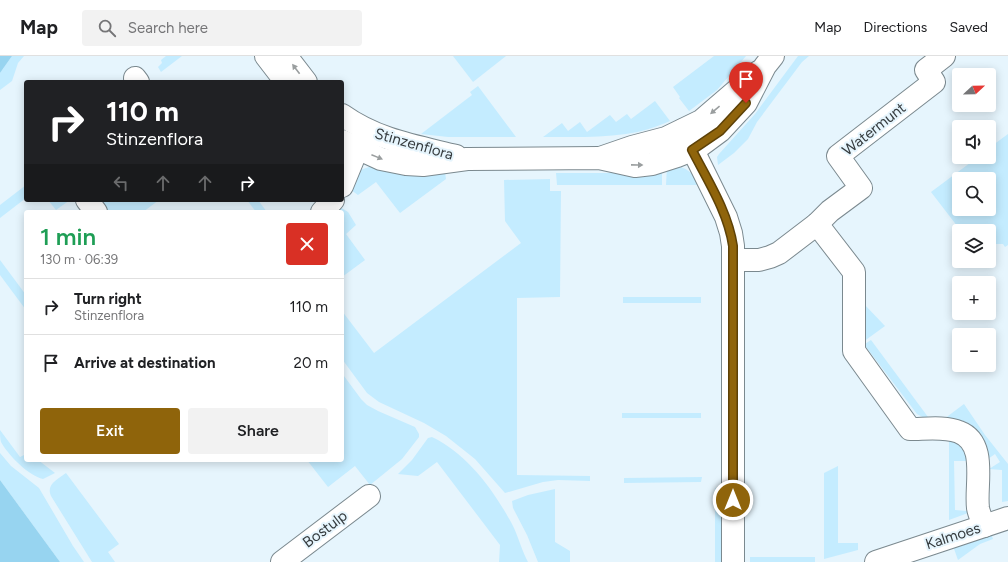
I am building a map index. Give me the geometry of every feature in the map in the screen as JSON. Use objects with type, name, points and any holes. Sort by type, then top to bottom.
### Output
[{"type":"street","points":[[266,56],[284,80]]},
{"type":"street","points":[[286,56],[304,80]]},
{"type":"street","name":"Watermunt","points":[[733,260],[759,260],[770,257],[779,252],[817,224],[830,211],[861,188],[838,156],[934,82],[926,70],[944,56]]},
{"type":"street","name":"Stinzenflora","points":[[599,158],[666,138],[701,121],[712,113],[769,61]]},
{"type":"street","name":"Stinzenflora","points":[[350,145],[381,159],[406,164],[423,165],[467,159],[599,158],[635,166],[644,165],[666,160],[692,150],[720,131],[746,103],[769,61]]},
{"type":"street","name":"Stinzenflora","points":[[344,116],[377,135],[400,143],[467,159]]},
{"type":"street","points":[[344,176],[350,145],[366,129]]},
{"type":"street","points":[[683,130],[726,217],[731,233],[733,260],[733,562]]},
{"type":"street","points":[[324,210],[332,202]]},
{"type":"street","points":[[817,224],[854,272],[854,351],[910,428],[949,429],[960,432],[968,437],[974,444],[978,456],[978,508],[984,526]]},
{"type":"street","name":"Bostulp","points":[[282,562],[369,496]]},
{"type":"street","name":"Kalmoes","points":[[876,562],[1008,518]]},
{"type":"shaded area","points":[[0,56],[12,56],[0,73]]},
{"type":"shaded area","points":[[12,56],[24,56],[18,63],[12,81],[0,90],[0,73]]},
{"type":"shaded area","points":[[166,56],[182,56],[161,72],[158,67],[162,63],[161,60]]},
{"type":"shaded area","points":[[453,56],[506,56],[473,82]]},
{"type":"shaded area","points":[[714,56],[746,56],[717,90],[689,111],[673,87]]},
{"type":"shaded area","points":[[798,56],[809,56],[802,62],[757,122],[748,139],[734,153],[718,165],[717,157],[719,154],[755,114]]},
{"type":"shaded area","points":[[478,86],[516,137],[448,137],[421,134],[472,95],[470,92]]},
{"type":"shaded area","points":[[655,101],[670,121],[649,129],[626,134],[595,137],[543,137],[562,123],[568,131],[580,122],[587,132],[610,115],[616,122],[627,114],[631,119]]},
{"type":"shaded area","points":[[1008,134],[1008,245],[1005,247],[1003,244],[996,244],[996,224],[956,224],[931,192],[952,176],[952,216],[996,216],[996,172],[958,172],[969,164],[996,164],[996,143]]},
{"type":"shaded area","points":[[372,166],[445,172],[446,179],[400,213],[376,182],[358,195],[351,190],[360,170]]},
{"type":"shaded area","points":[[667,166],[682,168],[690,172],[699,185],[666,185]]},
{"type":"shaded area","points":[[662,168],[662,185],[557,185],[556,173],[640,173]]},
{"type":"shaded area","points":[[550,179],[550,191],[561,191],[560,297],[517,298],[517,475],[590,476],[590,481],[558,480],[543,482],[505,493],[475,459],[446,436],[424,423],[379,402],[367,393],[344,362],[344,314],[374,353],[521,243],[505,221],[504,180]]},
{"type":"shaded area","points":[[24,187],[24,200],[0,218],[0,205]]},
{"type":"shaded area","points":[[50,202],[67,202],[56,210]]},
{"type":"shaded area","points":[[98,202],[156,202],[146,210],[104,210]]},
{"type":"shaded area","points":[[248,202],[260,202],[266,210],[254,210]]},
{"type":"shaded area","points":[[340,207],[348,212],[356,225],[346,234],[365,260],[344,276],[344,210],[336,210]]},
{"type":"shaded area","points":[[0,260],[24,292],[24,307],[0,275]]},
{"type":"shaded area","points":[[623,297],[701,297],[701,303],[623,303]]},
{"type":"shaded area","points":[[864,304],[885,326],[863,342]]},
{"type":"shaded area","points":[[871,340],[928,417],[926,419],[917,414],[866,347],[865,344]]},
{"type":"shaded area","points":[[344,376],[367,405],[415,427],[419,437],[402,459],[370,485],[355,466],[328,487],[309,462],[344,462]]},
{"type":"shaded area","points":[[964,404],[985,435],[1008,464],[1008,501],[1002,502],[1002,470],[989,469],[1000,462],[995,454],[988,459],[986,448],[975,429],[963,422],[944,419]]},
{"type":"shaded area","points":[[622,413],[701,413],[701,418],[622,418]]},
{"type":"shaded area","points":[[0,430],[20,457],[24,455],[24,462],[41,462],[55,473],[43,479],[37,477],[14,459],[1,441]]},
{"type":"shaded area","points":[[432,437],[457,453],[490,488],[514,528],[528,562],[499,562],[500,545],[437,462],[418,476],[398,474],[412,460],[428,438]]},
{"type":"shaded area","points":[[949,439],[965,449],[967,461],[954,461],[955,510],[967,511],[968,513],[949,520]]},
{"type":"shaded area","points":[[0,453],[11,466],[39,488],[84,562],[60,562],[0,480]]},
{"type":"shaded area","points":[[838,466],[838,543],[858,543],[858,550],[824,559],[824,473]]},
{"type":"shaded area","points":[[66,473],[119,544],[108,552],[115,562],[92,562],[51,496],[51,485]]},
{"type":"shaded area","points":[[702,477],[701,482],[624,483],[624,478]]},
{"type":"shaded area","points":[[0,480],[60,562],[0,562]]},
{"type":"shaded area","points":[[715,488],[724,488],[724,562],[715,562]]},
{"type":"shaded area","points":[[555,489],[555,542],[570,551],[570,562],[538,562],[527,535],[513,508],[512,501],[528,495]]},
{"type":"shaded area","points":[[991,533],[993,539],[980,544],[958,560],[953,546]]},
{"type":"shaded area","points":[[750,557],[815,557],[815,562],[750,562]]},
{"type":"route","points":[[733,500],[733,246],[726,217],[692,150],[720,131],[738,114],[746,103]]}]
